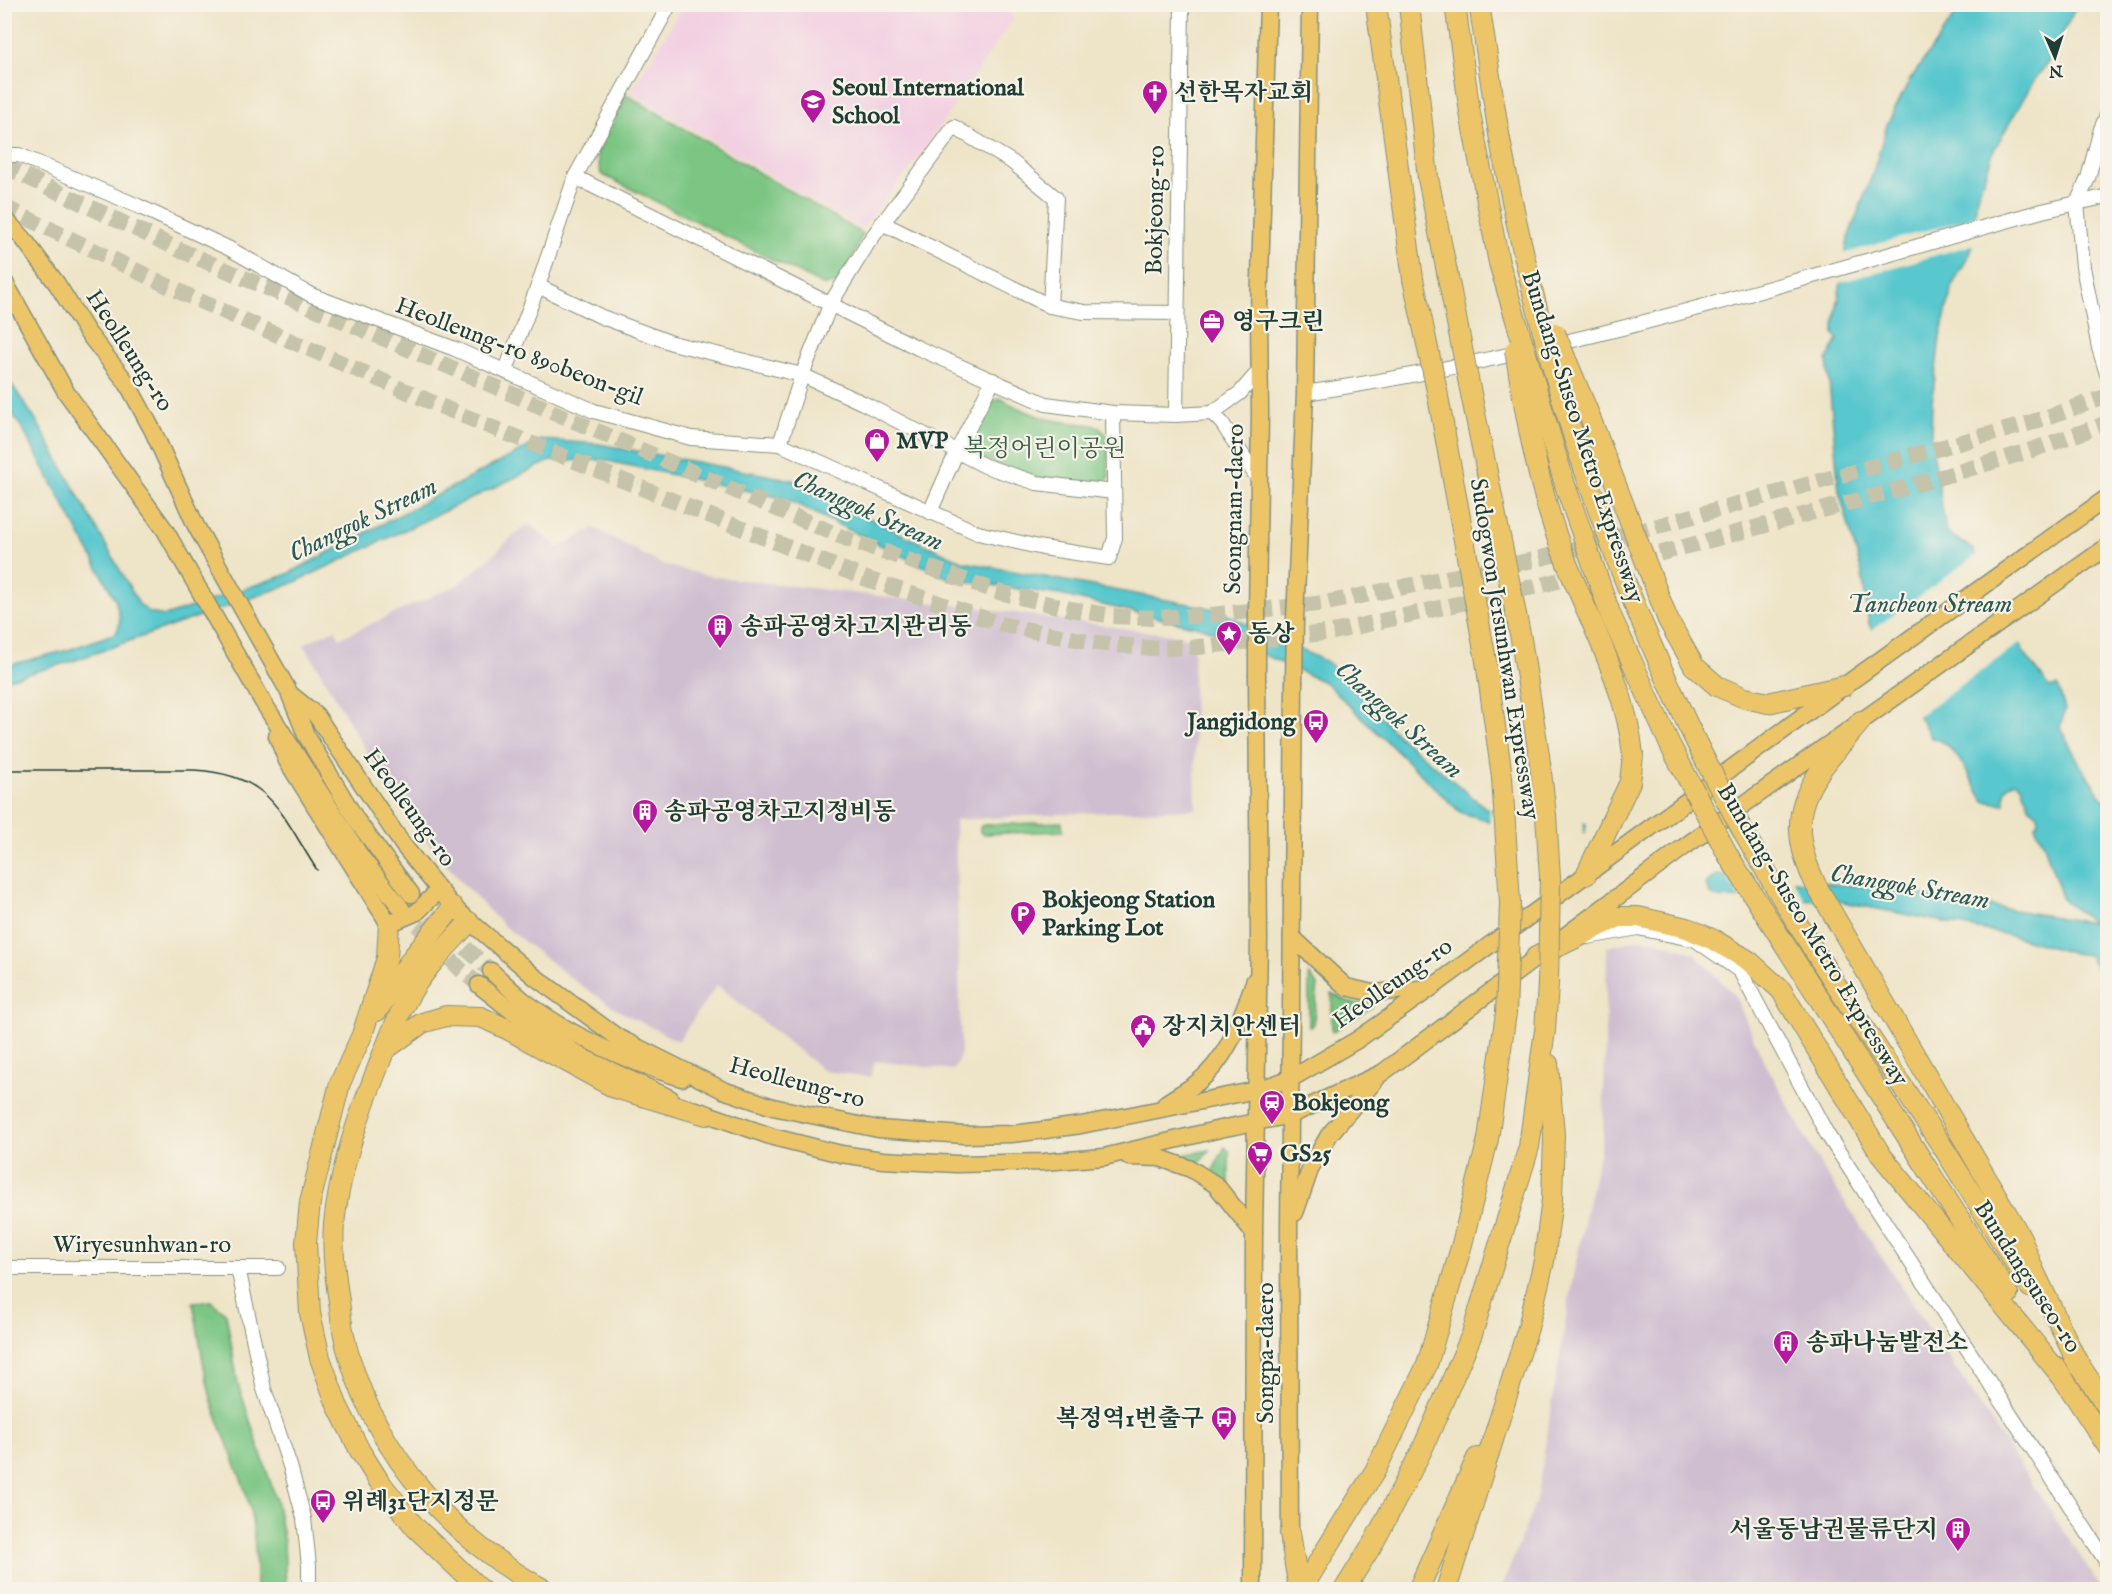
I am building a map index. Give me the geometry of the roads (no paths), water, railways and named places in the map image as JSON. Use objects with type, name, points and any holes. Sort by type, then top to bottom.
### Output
[{"type":"highway","name":"Sudogwon Je1sunhwan Expressway","points":[[1300,1590],[1375,1471],[1427,1365],[1462,1244],[1488,1139],[1506,1013],[1510,903],[1502,777],[1485,662],[1437,391],[1413,279],[1376,4]]},
{"type":"highway","name":"Sudogwon Je1sunhwan Expressway","points":[[1344,1590],[1375,1540],[1422,1450],[1472,1334],[1529,1147],[1545,1030],[1548,984],[1550,878],[1539,754],[1521,639],[1428,177],[1409,4]]},
{"type":"highway","name":"Bundang-Suseo Metro Expressway","points":[[1455,4],[1470,113],[1499,262],[1565,485],[1611,616],[1671,747],[1735,867],[1925,1165]]},
{"type":"highway","name":"Bundang-Suseo Metro Expressway","points":[[1479,4],[1504,164],[1525,258],[1571,428],[1633,600],[1686,722],[1767,875],[1815,954],[1946,1152]]},
{"type":"highway","points":[[1525,258],[1588,412],[1668,620],[1694,666],[1717,686],[1745,698],[1768,703],[1844,686]]},
{"type":"highway","points":[[1499,262],[1528,429],[1554,529],[1626,708],[1633,754],[1630,782],[1586,875]]},
{"type":"highway","points":[[1861,721],[1816,775],[1804,798],[1799,836],[1802,852],[1816,885],[2021,1238],[2079,1366]]},
{"type":"highway","points":[[362,1035],[412,958],[453,907]]},
{"type":"highway","points":[[400,909],[362,1035],[340,1083],[310,1202],[306,1243],[313,1329],[320,1358],[337,1405],[379,1481],[415,1527],[481,1589]]},
{"type":"highway","points":[[1536,957],[1619,917],[1638,917],[1687,928],[1714,940],[1749,961],[1781,990],[1881,1155],[2062,1377]]},
{"type":"highway","points":[[469,922],[430,965],[409,996],[386,1049],[356,1129],[336,1208],[334,1259],[349,1357],[362,1393],[386,1441],[431,1501],[503,1570],[528,1590]]},
{"type":"highway","points":[[386,1049],[422,1023],[446,1016],[481,1017],[615,1088],[706,1114]]},
{"type":"highway","points":[[1446,1590],[1535,1302],[1550,1225],[1554,1135],[1545,1030]]},
{"type":"highway","name":"Bundangsuseo-ro","points":[[1946,1152],[2079,1366],[2108,1408]]},
{"type":"highway","name":"Bundangsuseo-ro","points":[[1925,1165],[2108,1447]]},
{"type":"highway","points":[[1418,1590],[1442,1532],[1510,1385]]},
{"type":"highway","points":[[1290,1533],[1300,1590]]},
{"type":"highway","points":[[482,1548],[513,1571],[545,1590]]},
{"type":"main road","name":"Seongnam-daero","points":[[1256,1123],[1259,971],[1257,613],[1259,311],[1268,4]]},
{"type":"main road","points":[[1291,1115],[1294,683],[1305,393],[1310,4]]},
{"type":"main road","name":"Heolleung-ro","points":[[4,218],[23,238],[57,284],[87,332],[127,383],[153,431],[196,526],[290,694],[315,715],[403,845],[453,907],[535,977],[617,1037],[723,1090],[773,1107],[878,1130],[1012,1134],[1081,1125],[1257,1090],[1292,1078],[1357,1040],[1431,988],[1844,686],[2108,497]]},
{"type":"main road","points":[[4,281],[19,304],[66,392],[113,460],[142,496],[186,566],[263,702],[287,761],[400,909],[417,912],[439,890]]},
{"type":"main road","points":[[1104,1157],[1220,1129],[1291,1115],[1382,1073],[1684,847],[2108,546]]},
{"type":"main road","points":[[290,694],[306,735],[357,821],[400,909]]},
{"type":"main road","points":[[1292,937],[1346,987],[1373,993],[1431,988]]},
{"type":"main road","points":[[491,971],[523,1000],[574,1032],[655,1070],[723,1090]]},
{"type":"main road","points":[[1156,1109],[1199,1082],[1221,1060],[1259,971]]},
{"type":"main road","points":[[479,985],[508,1008],[580,1056],[706,1114],[773,1137],[842,1154],[923,1163],[994,1164],[1104,1157],[1160,1158],[1191,1169],[1216,1185],[1254,1233]]},
{"type":"main road","points":[[1289,1228],[1311,1167],[1329,1135],[1382,1073]]},
{"type":"main road","name":"Songpa-daero","points":[[1290,1590],[1291,1115]]},
{"type":"main road","name":"Songpa-daero","points":[[1253,1590],[1256,1123]]},
{"type":"street","points":[[506,370],[538,286],[575,177],[670,4]]},
{"type":"street","name":"Bokjeong-ro","points":[[1176,415],[1182,4]]},
{"type":"street","points":[[2108,113],[2101,129],[2088,178],[2077,203],[2083,267],[2099,348],[2108,377]]},
{"type":"street","points":[[780,444],[802,375],[831,303],[882,223],[954,127],[1012,162],[1056,198],[1050,306]]},
{"type":"street","name":"Heolleung-ro 890beon-gil","points":[[4,155],[19,155],[138,206],[230,249],[311,296],[435,341],[506,370],[594,411],[691,438],[780,444],[978,533],[1042,548],[1109,558],[1115,538],[1113,413]]},
{"type":"street","points":[[575,177],[918,348],[1046,404],[1113,413],[1176,415],[1212,413],[1240,393],[1259,371]]},
{"type":"street","points":[[1305,393],[1397,379],[1552,345],[2042,211],[2108,196]]},
{"type":"street","points":[[882,223],[1050,306],[1084,312],[1177,313]]},
{"type":"street","points":[[538,286],[602,317],[672,343],[802,375],[985,466],[1037,483],[1114,492]]},
{"type":"street","points":[[930,512],[957,451],[993,380]]},
{"type":"street","points":[[1212,413],[1222,423],[1258,479]]},
{"type":"street","points":[[1572,939],[1638,928],[1696,940],[1740,971],[1827,1134],[2108,1564]]},
{"type":"street","name":"Wiryesunhwan-ro","points":[[4,1268],[278,1268]]},
{"type":"street","points":[[238,1268],[264,1389],[290,1466],[304,1518],[309,1590]]},
{"type":"water","name":"Tancheon Stream","points":[[1962,5],[2077,5],[2049,61],[2033,82],[1994,150],[1977,197],[1971,252],[1953,284],[1940,337],[1932,402],[1931,437],[1946,533],[1972,548],[2024,653],[2050,688],[2058,686],[2065,710],[2060,727],[2082,768],[2107,804],[2107,987],[2089,955],[2072,953],[2009,935],[1833,900],[1719,898],[1710,894],[1706,884],[1716,875],[1873,887],[2093,923],[2063,900],[2043,842],[2035,826],[2038,815],[2029,807],[2022,785],[2015,781],[2009,785],[2005,793],[2005,804],[1984,801],[1955,754],[1939,740],[1931,738],[1869,624],[1862,573],[1839,491],[1827,359],[1838,340],[1834,334],[1834,325],[1848,238],[1872,176],[1887,125],[1908,83]]},
{"type":"water","points":[[4,373],[37,422],[139,604],[150,613],[165,616],[288,574],[541,440],[599,444],[793,480],[899,533],[964,562],[1215,609],[1329,663],[1401,738],[1487,809],[1576,820],[1586,824],[1585,832],[1566,845],[1460,812],[1326,683],[1207,629],[1060,595],[950,579],[786,499],[603,460],[550,461],[291,584],[70,662],[5,680],[5,666],[68,650],[116,633],[120,621],[115,599],[22,428],[5,403]]},
{"type":"tunnel","points":[[4,166],[182,251],[842,537],[999,592],[1070,609],[1113,616],[1155,618],[1211,615],[1326,603],[1538,559],[2027,424],[2108,396]]},
{"type":"tunnel","points":[[4,207],[195,299],[454,412],[864,578],[1004,625],[1096,643],[1149,648],[1197,647],[1333,632],[1546,584],[1900,489],[2026,452],[2108,423]]},
{"type":"tunnel","points":[[414,898],[491,971]]},
{"type":"tunnel","points":[[401,908],[461,970],[479,985]]},
{"type":"tram line","points":[[4,770],[193,770],[219,773],[240,779],[270,799],[282,813],[317,870]]},
{"type":"place","name":"선한목자교회","points":[[1155,116]]},
{"type":"place","name":"Seoul International School","points":[[813,125]]},
{"type":"place","name":"영구크린","points":[[1212,345]]},
{"type":"place","name":"MVP","points":[[877,464]]},
{"type":"place","name":"송파공영차고지관리동","points":[[720,650]]},
{"type":"place","name":"동상","points":[[1229,657]]},
{"type":"place","name":"Jangjidong","points":[[1316,745]]},
{"type":"place","name":"송파공영차고지정비동","points":[[645,835]]},
{"type":"place","name":"Bokjeong Station Parking Lot","points":[[1023,937]]},
{"type":"place","name":"장지치안센터","points":[[1143,1050]]},
{"type":"place","name":"Bokjeong","points":[[1272,1126]]},
{"type":"place","name":"GS25","points":[[1260,1177]]},
{"type":"place","name":"송파나눔발전소","points":[[1786,1366]]},
{"type":"place","name":"복정역1번출구","points":[[1224,1442]]},
{"type":"place","name":"위례31단지정문","points":[[323,1525]]},
{"type":"place","name":"서울동남권물류단지","points":[[1958,1553]]},
{"type":"park label","name":"복정어린이공원","points":[[1045,449]]},
{"type":"water label","name":"Changgok Stream","points":[[868,511]]},
{"type":"water label","name":"Changgok Stream","points":[[363,520]]},
{"type":"water label","name":"Changgok Stream","points":[[1399,720]]},
{"type":"water label","name":"Changgok Stream","points":[[1910,887]]}]
